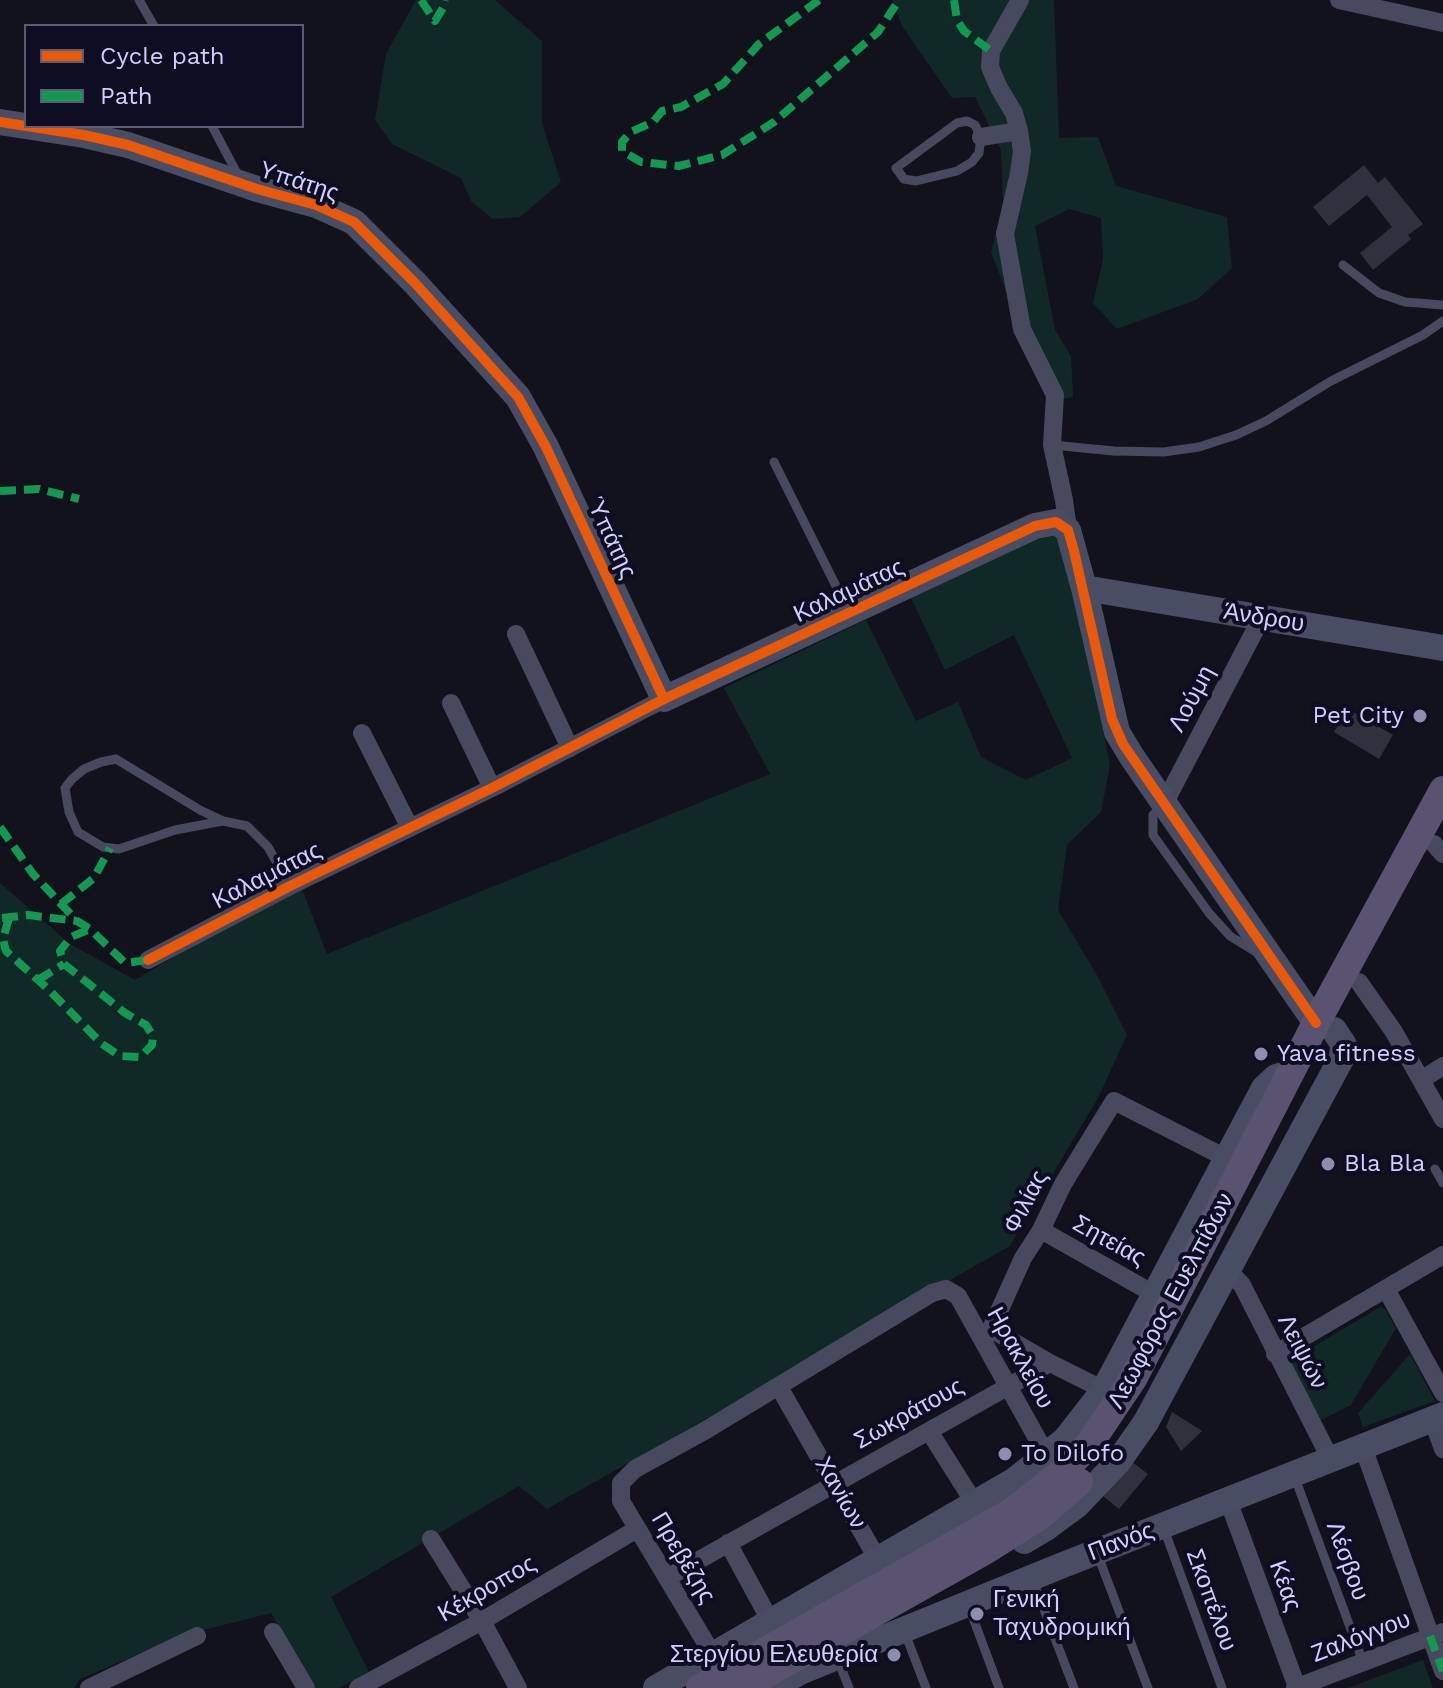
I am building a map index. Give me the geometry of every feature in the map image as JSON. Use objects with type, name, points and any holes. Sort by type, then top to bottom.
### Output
[{"type":"main road","name":"Λεωφόρος Ευελπίδων","points":[[741,1688],[799,1665],[890,1580],[988,1549],[1040,1516],[1073,1488],[1104,1455],[1155,1390],[1325,1026],[1443,790]]},
{"type":"main road","name":"Λεωφόρος Ευελπίδων","points":[[700,1688],[890,1580],[1022,1490],[1060,1474],[1088,1446],[1133,1379],[1290,1073],[1359,982],[1440,842]]},
{"type":"street","points":[[988,1549],[1016,1545],[1046,1528],[1077,1505],[1118,1462],[1155,1390],[1228,1270],[1341,1059],[1344,1045],[1276,964],[1117,732],[1068,530],[1052,445],[1055,395],[1022,329],[1005,234],[1022,151],[1014,113],[990,67],[991,51],[1020,0]]},
{"type":"street","points":[[1339,0],[1443,23]]},
{"type":"street","name":"Υπάτης","points":[[0,122],[24,126]]},
{"type":"street","name":"Υπάτης","points":[[39,128],[128,145],[242,184],[316,205],[354,222],[415,283],[518,397]]},
{"type":"street","points":[[981,137],[1019,131]]},
{"type":"street","name":"Ύπάτης","points":[[518,397],[546,447],[664,699]]},
{"type":"street","name":"Καλαμάτας","points":[[148,960],[664,699],[1035,526],[1056,522],[1068,530]]},
{"type":"street","name":"Άνδρου","points":[[1084,588],[1443,648]]},
{"type":"street","name":"Λούμη","points":[[1164,804],[1262,617]]},
{"type":"street","points":[[516,634],[570,748]]},
{"type":"street","points":[[451,703],[492,788]]},
{"type":"street","points":[[362,733],[410,828]]},
{"type":"street","points":[[1359,982],[1394,1032],[1443,1119]]},
{"type":"street","points":[[1421,1080],[1443,1066]]},
{"type":"street","points":[[656,1688],[779,1618],[890,1580],[975,1504],[1022,1490],[1104,1390],[1264,1088],[1276,1077],[1290,1073]]},
{"type":"street","name":"Φιλίας","points":[[986,1334],[1063,1184],[1114,1101],[1226,1158]]},
{"type":"street","name":"Σητείας","points":[[1041,1230],[1154,1294]]},
{"type":"street","points":[[1275,1354],[1443,1255]]},
{"type":"street","name":"Λειψών","points":[[1228,1270],[1242,1285],[1331,1460]]},
{"type":"street","name":"Ηρακλείου","points":[[779,1387],[932,1293],[946,1289],[958,1296],[986,1334],[1008,1387],[1047,1456]]},
{"type":"street","points":[[1386,1289],[1443,1393]]},
{"type":"street","points":[[986,1334],[1104,1390]]},
{"type":"street","name":"Σωκράτους","points":[[667,1578],[1050,1363]]},
{"type":"street","name":"Πρεβέζης","points":[[713,1655],[621,1501],[621,1483],[635,1469],[779,1387]]},
{"type":"street","name":"Χανίων","points":[[779,1387],[890,1580],[912,1612],[911,1627]]},
{"type":"street","points":[[1438,1417],[1443,1449]]},
{"type":"street","name":"Πανός","points":[[775,1687],[799,1665],[837,1657],[1438,1417]]},
{"type":"street","points":[[929,1431],[975,1504]]},
{"type":"street","points":[[1363,1447],[1437,1634],[1443,1671]]},
{"type":"street","name":"Κέας","points":[[1228,1500],[1296,1688]]},
{"type":"street","points":[[1046,1528],[1058,1567]]},
{"type":"street","name":"Κέκροπος","points":[[358,1688],[384,1682],[637,1529]]},
{"type":"street","points":[[431,1539],[482,1621],[518,1688]]},
{"type":"street","points":[[728,1543],[779,1618]]},
{"type":"street","points":[[779,1618],[821,1620]]},
{"type":"street","points":[[273,1632],[306,1688]]},
{"type":"street","name":"Ζαλόγγου","points":[[1296,1688],[1437,1634]]},
{"type":"street","points":[[89,1688],[197,1636]]},
{"type":"lane","points":[[139,0],[153,24]]},
{"type":"lane","points":[[967,121],[975,125],[981,137],[979,153],[972,162],[957,171],[916,181],[904,179],[896,168],[957,123],[967,121]]},
{"type":"lane","points":[[213,128],[242,184]]},
{"type":"lane","points":[[1343,265],[1379,293],[1405,302],[1443,305]]},
{"type":"lane","points":[[1052,445],[1164,452],[1199,447],[1266,421],[1331,381],[1423,335],[1443,321]]},
{"type":"lane","points":[[774,462],[849,613]]},
{"type":"lane","points":[[223,821],[175,830],[119,849],[103,847],[78,832],[69,812],[65,788],[84,769],[116,759],[223,821],[247,826],[259,836],[290,886]]},
{"type":"lane","points":[[1435,1169],[1443,1183]]},
{"type":"lane","name":"Λέσβου","points":[[1294,1474],[1363,1662]]},
{"type":"lane","name":"Σκοπέλου","points":[[1163,1526],[1222,1688]]},
{"type":"lane","points":[[1096,1552],[1148,1688]]},
{"type":"lane","points":[[1031,1578],[1074,1688]]},
{"type":"lane","points":[[968,1604],[999,1688]]},
{"type":"lane","points":[[911,1627],[926,1688]]},
{"type":"lane","points":[[837,1657],[849,1688]]},
{"type":"green space","points":[[416,0],[495,0],[542,41],[542,123],[561,182],[520,217],[493,219],[471,201],[461,178],[392,144],[375,120],[386,54]]},
{"type":"green space","points":[[892,0],[1054,0],[1059,138],[1098,137],[1116,186],[1227,217],[1232,268],[1198,299],[1117,329],[1093,303],[1103,259],[1101,218],[1069,209],[1035,226],[1055,330],[1071,356],[1073,397],[1059,399],[1040,380],[991,252],[1003,204],[1001,150],[975,97],[952,98],[902,26]]},
{"type":"green space","points":[[1043,535],[1054,536],[1063,545],[1074,581],[1110,765],[1101,812],[1067,845],[1058,910],[1098,977],[1127,1035],[1098,1098],[1010,1246],[547,1509],[519,1486],[331,1597],[369,1672],[339,1688],[314,1688],[271,1613],[183,1635],[80,1679],[74,1688],[0,1688],[0,883],[70,944],[135,980],[299,881],[327,954],[770,774],[724,688],[866,620],[916,721],[958,702],[981,757],[1026,780],[1072,758],[1014,635],[945,670],[911,598]]},
{"type":"green space","points":[[1380,1307],[1385,1309],[1396,1328],[1351,1405],[1321,1420],[1291,1364],[1295,1358]]},
{"type":"green space","points":[[1410,1354],[1435,1401],[1363,1427],[1358,1413]]},
{"type":"green space","points":[[1423,1660],[1433,1688],[1348,1688]]},
{"type":"building","points":[[1364,165],[1378,183],[1385,177],[1423,224],[1408,235],[1411,239],[1373,270],[1360,253],[1392,227],[1367,195],[1329,226],[1313,207]]},
{"type":"building","points":[[1348,709],[1393,735],[1379,759],[1334,732]]},
{"type":"building","points":[[1172,1412],[1202,1431],[1181,1451],[1166,1427]]},
{"type":"building","points":[[1131,1461],[1148,1474],[1119,1509],[1103,1496]]},
{"type":"marked path","points":[[421,0],[435,21],[445,0]]},
{"type":"marked path","points":[[819,0],[759,44],[723,84],[681,107],[662,111],[653,122],[631,132],[622,142],[622,151],[641,162],[679,166],[722,155],[774,122],[878,32],[899,0]]},
{"type":"marked path","points":[[954,0],[957,20],[964,31],[991,51]]},
{"type":"marked path","points":[[0,491],[39,489],[79,499]]},
{"type":"marked path","points":[[0,827],[33,874],[77,921],[90,929],[125,963],[148,960]]},
{"type":"marked path","points":[[61,904],[94,878],[110,848]]},
{"type":"marked path","points":[[2,918],[28,915],[77,921]]},
{"type":"marked path","points":[[9,918],[3,939],[6,951],[102,1044],[120,1056],[140,1057],[152,1045],[153,1036],[146,1025],[125,1013],[64,964],[60,951],[71,937],[90,929]]},
{"type":"marked path","points":[[38,980],[64,964]]},
{"type":"marked path","points":[[1430,1636],[1443,1671]]},
{"type":"cycle path","points":[[0,122],[24,126]]},
{"type":"cycle path","points":[[39,128],[128,145],[257,189],[316,205],[354,222],[415,283],[518,397],[546,447],[664,699]]},
{"type":"cycle path","points":[[148,960],[664,699],[1035,526],[1056,522],[1068,530],[1112,719],[1123,744],[1316,1023]]},
{"type":"place","name":"Pet City","points":[[1420,716]]},
{"type":"place","name":"Yava fitness","points":[[1261,1054]]},
{"type":"place","name":"Bla Bla","points":[[1328,1164]]},
{"type":"place","name":"To Dilofo","points":[[1005,1454]]},
{"type":"place","name":"Γενική Ταχυδρομική","points":[[977,1614]]},
{"type":"place","name":"Στεργίου Ελευθερία","points":[[894,1655]]}]
